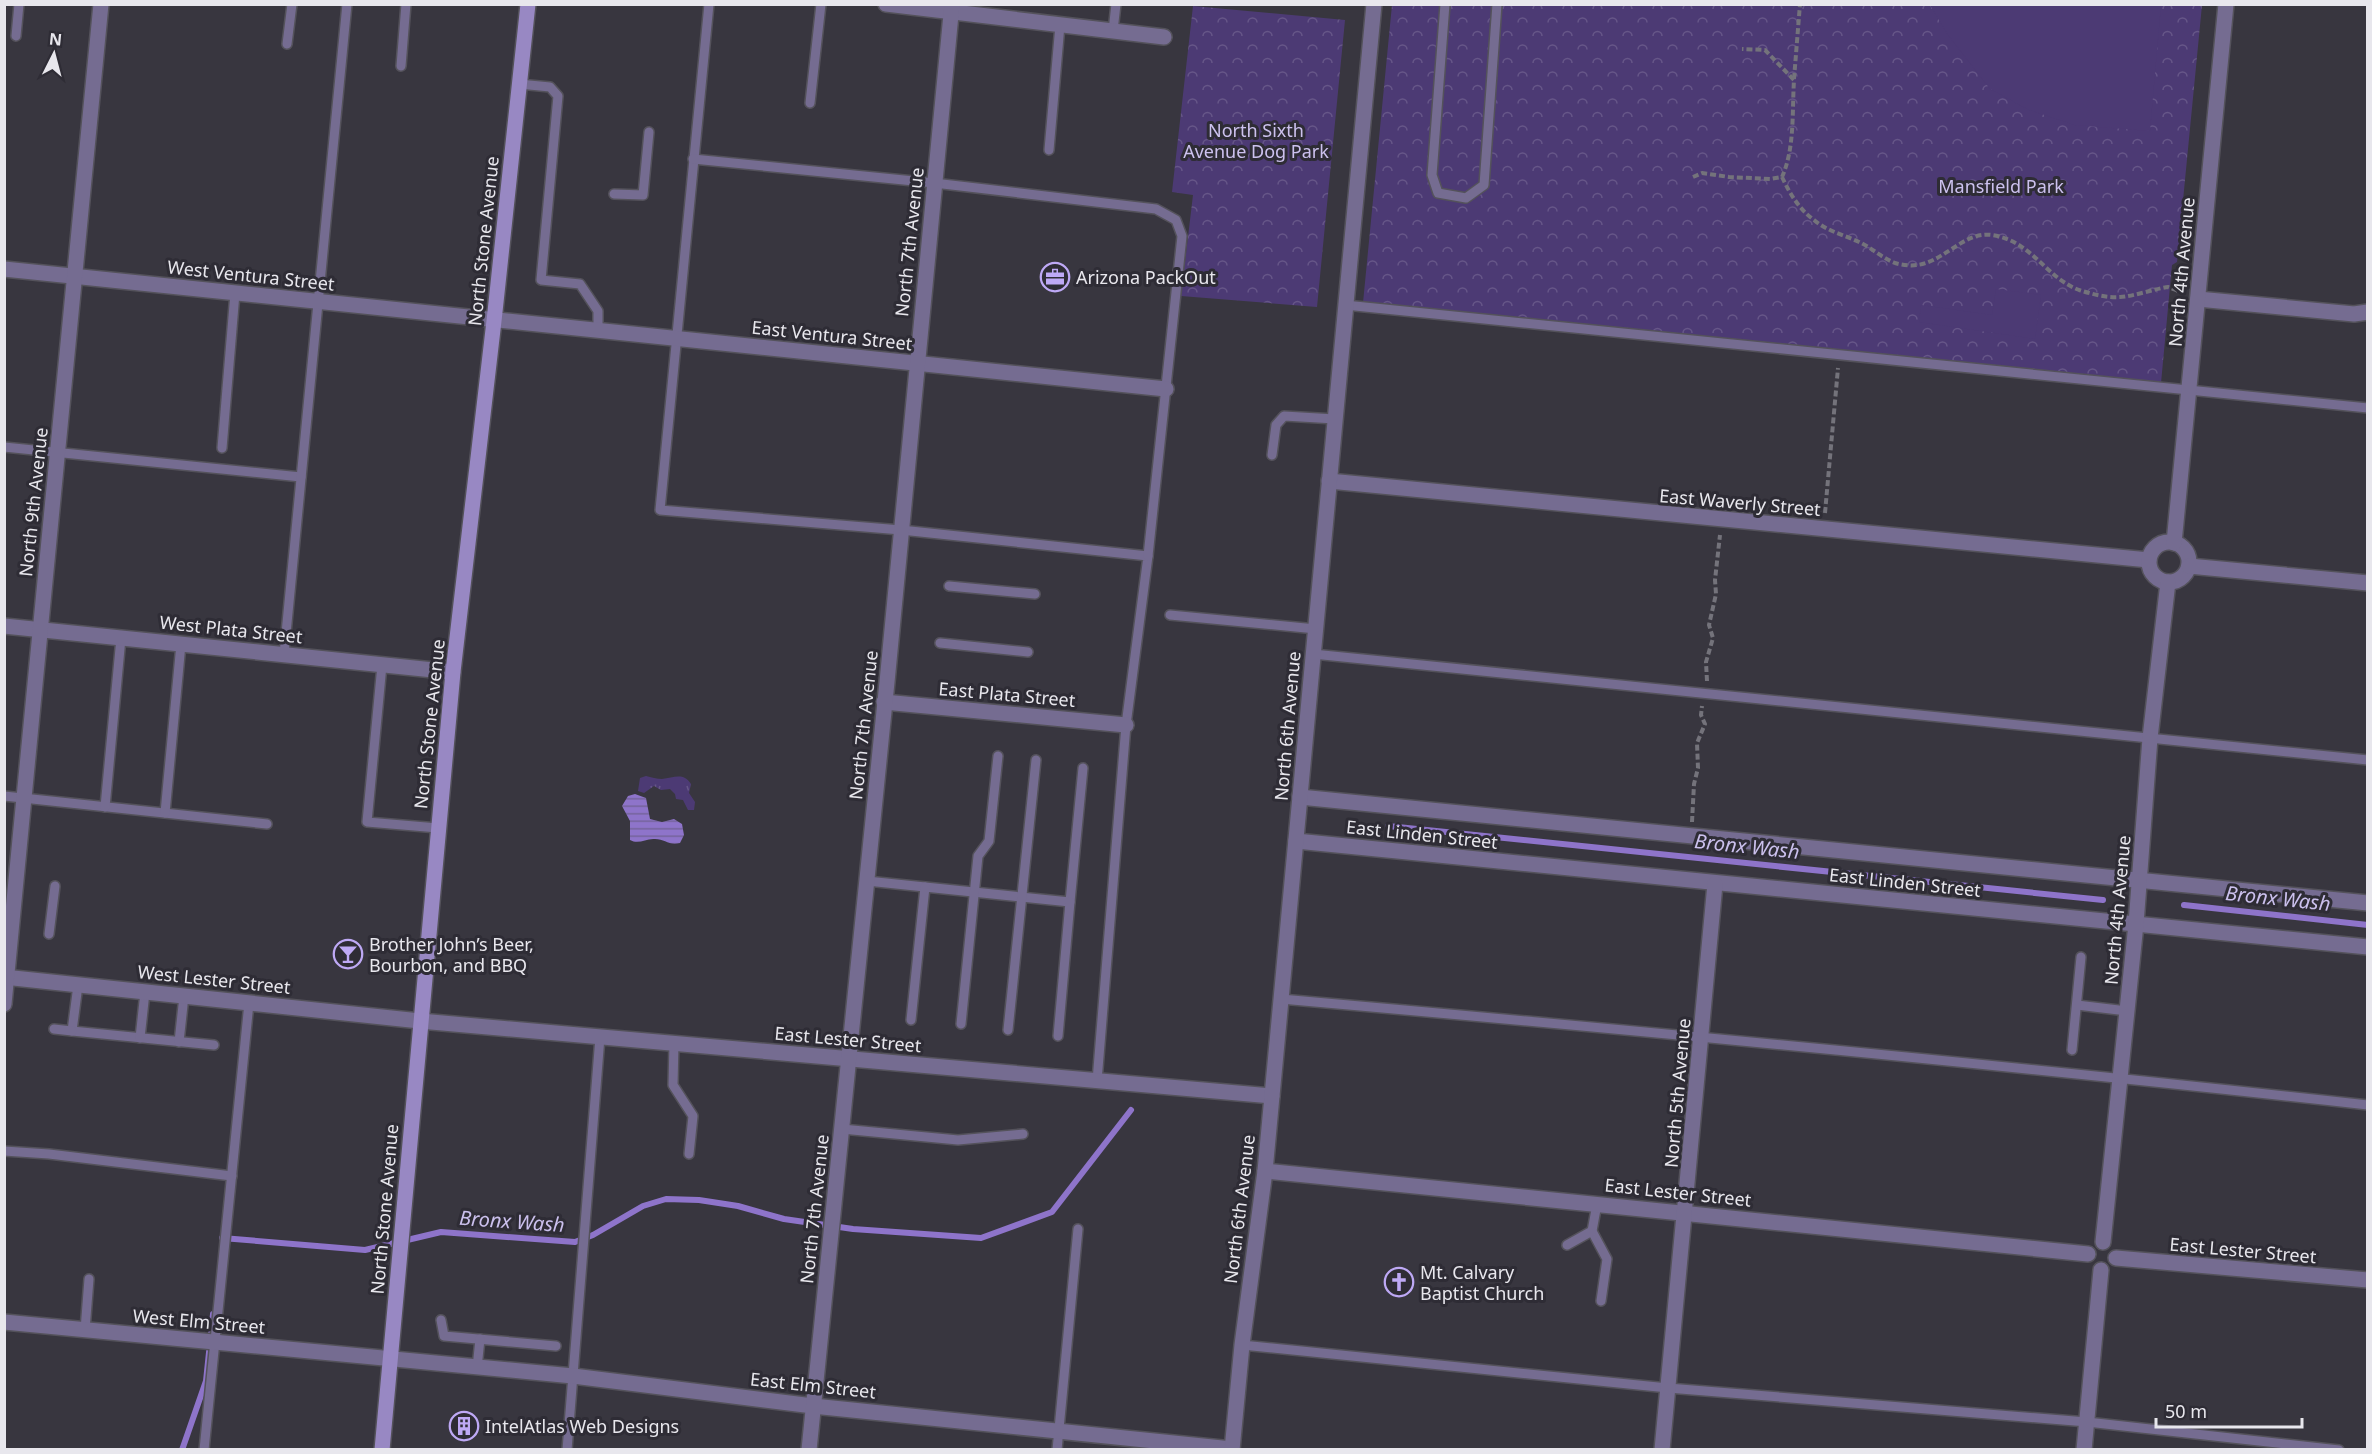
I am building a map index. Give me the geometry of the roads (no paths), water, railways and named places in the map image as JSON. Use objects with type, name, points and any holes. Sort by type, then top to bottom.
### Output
[{"type":"main road","name":"North Stone Avenue","points":[[382,1449],[453,672],[528,4]]},
{"type":"street","name":"North 9th Avenue","points":[[4,1004],[101,4]]},
{"type":"street","points":[[886,4],[951,8],[1060,25],[1164,37]]},
{"type":"street","name":"North 6th Avenue","points":[[1232,1449],[1242,1345],[1265,1171],[1374,4]]},
{"type":"street","name":"North 4th Avenue","points":[[2174,543],[2226,4]]},
{"type":"street","name":"North 7th Avenue","points":[[809,1449],[867,881],[951,8]]},
{"type":"street","name":"West Ventura Street","points":[[4,269],[494,321]]},
{"type":"street","points":[[2198,299],[2354,314],[2367,312]]},
{"type":"street","name":"East Ventura Street","points":[[494,321],[1167,389]]},
{"type":"street","name":"East Waverly Street","points":[[1329,482],[2149,560]]},
{"type":"street","points":[[2174,543],[2187,553],[2189,566],[2182,577],[2168,582],[2157,578],[2152,573],[2149,560],[2150,554],[2159,544],[2174,543]]},
{"type":"street","points":[[2189,566],[2367,583]]},
{"type":"street","name":"North 4th Avenue","points":[[2103,1242],[2140,882],[2150,738],[2168,582]]},
{"type":"street","name":"West Plata Street","points":[[4,626],[453,672]]},
{"type":"street","name":"East Plata Street","points":[[884,702],[1126,725]]},
{"type":"street","name":"East Linden Street","points":[[1300,797],[2367,903]]},
{"type":"street","name":"East Linden Street","points":[[1296,841],[2367,947]]},
{"type":"street","name":"North 5th Avenue","points":[[1662,1449],[1715,884]]},
{"type":"street","name":"West Lester Street","points":[[6,977],[420,1021]]},
{"type":"street","name":"East Lester Street","points":[[420,1021],[1272,1096]]},
{"type":"street","name":"East Lester Street","points":[[1265,1171],[2088,1254]]},
{"type":"street","points":[[2103,1242],[2112,1246],[2116,1258],[2110,1268],[2100,1270],[2092,1266],[2088,1254],[2094,1244],[2103,1242]]},
{"type":"street","name":"East Lester Street","points":[[2116,1258],[2367,1281]]},
{"type":"street","points":[[2084,1449],[2100,1270]]},
{"type":"street","name":"West Elm Street","points":[[4,1322],[390,1360]]},
{"type":"street","name":"East Elm Street","points":[[390,1360],[573,1376],[813,1406],[1232,1449]]},
{"type":"lane","points":[[16,36],[19,4]]},
{"type":"lane","points":[[287,44],[292,4]]},
{"type":"lane","points":[[284,654],[347,4]]},
{"type":"lane","points":[[401,66],[406,4]]},
{"type":"lane","points":[[709,4],[660,510],[901,530],[1148,556]]},
{"type":"lane","points":[[810,103],[820,4]]},
{"type":"lane","points":[[1113,31],[1116,4]]},
{"type":"lane","points":[[1445,4],[1432,175],[1438,193],[1466,198],[1484,185],[1497,4]]},
{"type":"lane","points":[[1048,150],[1060,25]]},
{"type":"lane","points":[[519,84],[550,87],[558,96],[541,280],[580,284],[598,311],[598,331]]},
{"type":"lane","points":[[614,194],[643,195],[649,132]]},
{"type":"lane","points":[[693,159],[1156,208],[1176,220],[1182,236],[1148,556],[1126,725],[1097,1081]]},
{"type":"lane","points":[[222,448],[235,293]]},
{"type":"lane","points":[[1345,305],[2367,408]]},
{"type":"lane","points":[[1272,455],[1275,425],[1284,416],[1335,419]]},
{"type":"lane","points":[[4,447],[301,477]]},
{"type":"lane","points":[[950,586],[1035,594]]},
{"type":"lane","points":[[1170,615],[1316,629]]},
{"type":"lane","points":[[105,807],[121,638]]},
{"type":"lane","points":[[940,643],[1028,652]]},
{"type":"lane","points":[[165,813],[181,644]]},
{"type":"lane","points":[[1313,654],[2367,760]]},
{"type":"lane","points":[[382,664],[367,822],[438,828]]},
{"type":"lane","points":[[961,1024],[978,856],[989,841],[998,756]]},
{"type":"lane","points":[[1008,1030],[1036,760]]},
{"type":"lane","points":[[1058,1035],[1083,768]]},
{"type":"lane","points":[[4,796],[267,824]]},
{"type":"lane","points":[[867,881],[1070,902]]},
{"type":"lane","points":[[49,934],[55,886]]},
{"type":"lane","points":[[911,1020],[925,887]]},
{"type":"lane","points":[[2072,1050],[2081,957]]},
{"type":"lane","points":[[72,1031],[78,985]]},
{"type":"lane","points":[[140,1038],[145,992]]},
{"type":"lane","points":[[178,1042],[184,996]]},
{"type":"lane","points":[[1281,999],[1702,1035],[2120,1077],[2367,1105]]},
{"type":"lane","points":[[204,1449],[249,1003]]},
{"type":"lane","points":[[2077,1005],[2127,1011]]},
{"type":"lane","points":[[54,1029],[214,1045]]},
{"type":"lane","points":[[567,1449],[600,1037]]},
{"type":"lane","points":[[674,1043],[673,1085],[693,1116],[689,1154]]},
{"type":"lane","points":[[842,1129],[958,1140],[1023,1134]]},
{"type":"lane","points":[[4,1151],[232,1176]]},
{"type":"lane","points":[[1598,1204],[1592,1231],[1607,1259],[1601,1301]]},
{"type":"lane","points":[[1057,1449],[1078,1229]]},
{"type":"lane","points":[[1567,1245],[1592,1231]]},
{"type":"lane","points":[[86,1330],[89,1279]]},
{"type":"lane","points":[[441,1320],[444,1335],[556,1346]]},
{"type":"lane","points":[[477,1368],[480,1339]]},
{"type":"lane","points":[[1242,1345],[1668,1388],[2087,1422],[2339,1449]]},
{"type":"waterway","name":"Bronx Wash","points":[[1388,826],[2103,900]]},
{"type":"waterway","name":"Bronx Wash","points":[[2184,905],[2368,925]]},
{"type":"waterway","name":"Bronx Wash","points":[[222,1238],[365,1250],[441,1232],[575,1242],[593,1235],[643,1206],[666,1199],[699,1200],[738,1206],[784,1219],[853,1229],[981,1238],[1052,1212],[1131,1110]]},
{"type":"waterway","name":"Bronx Wash","points":[[182,1450],[206,1381],[213,1314]]},
{"type":"place","name":"Arizona PackOut","points":[[1055,277]]},
{"type":"place","name":"Brother John’s Beer, Bourbon, and BBQ","points":[[348,954]]},
{"type":"place","name":"Mt. Calvary Baptist Church","points":[[1399,1282]]},
{"type":"place","name":"IntelAtlas Web Designs","points":[[464,1426]]},
{"type":"park label","name":"North Sixth Avenue Dog Park","points":[[1256,140]]},
{"type":"park label","name":"Mansfield Park","points":[[2001,186]]}]
